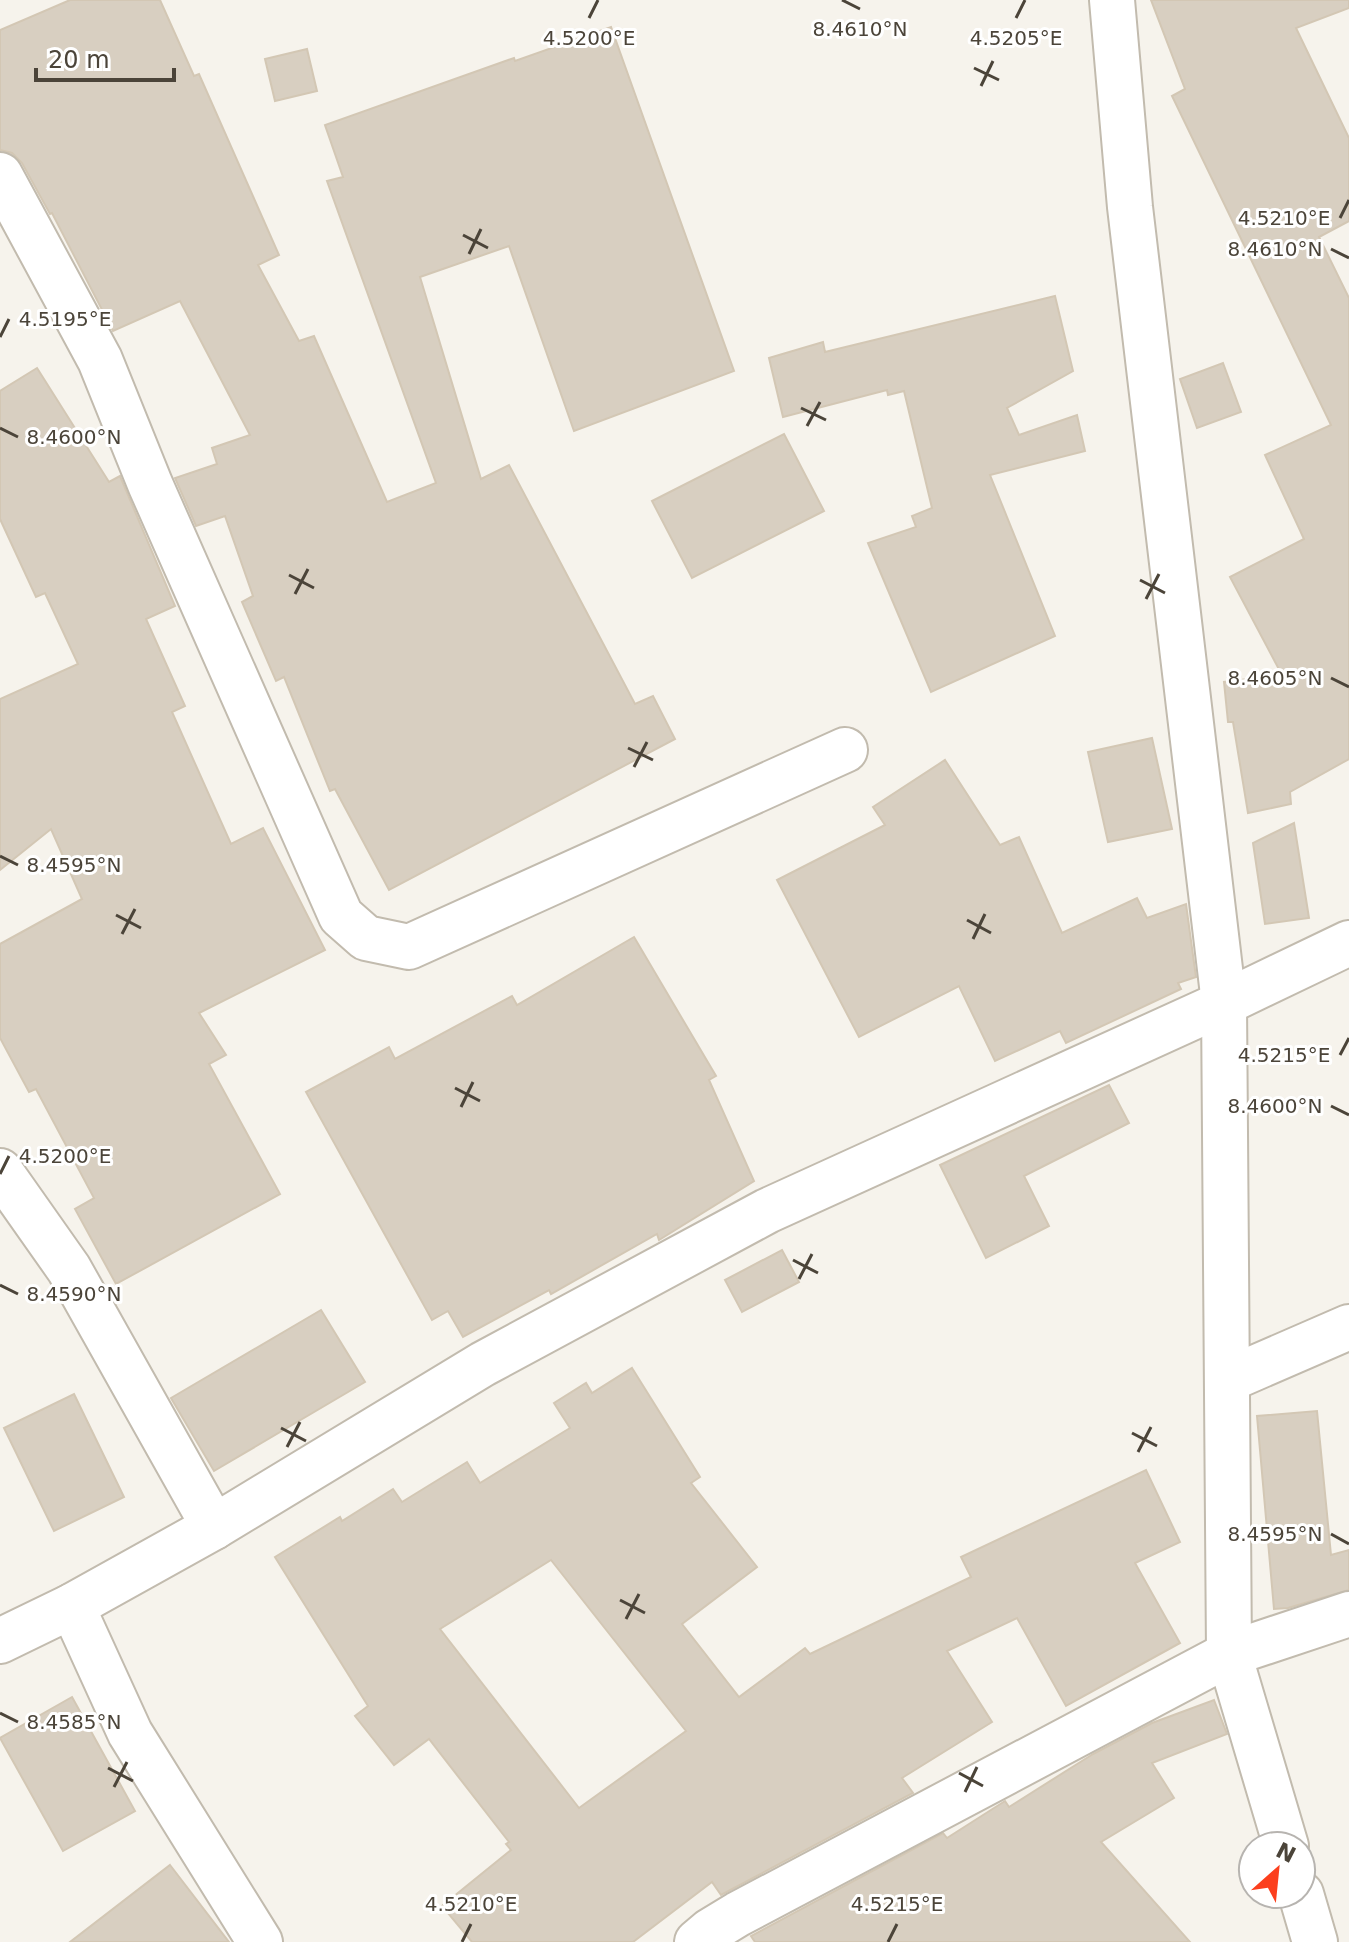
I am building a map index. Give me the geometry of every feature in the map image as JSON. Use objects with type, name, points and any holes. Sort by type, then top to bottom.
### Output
[{"type":"street","points":[[1112,0],[1130,207],[1224,1003],[1229,1654],[1281,1830]]},
{"type":"street","points":[[0,175],[100,360],[150,484],[341,916],[366,938],[409,947],[845,750]]},
{"type":"street","points":[[0,1641],[72,1606],[214,1527],[483,1364],[767,1211],[1349,943]]},
{"type":"street","points":[[0,1171],[69,1269],[214,1527]]},
{"type":"street","points":[[1227,1380],[1349,1327]]},
{"type":"street","points":[[72,1606],[130,1733],[260,1942]]},
{"type":"street","points":[[697,1942],[738,1914],[1229,1654],[1349,1614]]},
{"type":"street","points":[[1306,1910],[1315,1942]]},
{"type":"building","points":[[70,0],[160,0],[194,76],[199,74],[279,255],[258,265],[299,341],[314,336],[387,502],[436,483],[327,181],[343,177],[325,125],[611,27],[734,371],[574,431],[509,246],[420,277],[481,479],[509,465],[635,704],[653,696],[675,739],[389,890],[335,789],[330,791],[284,677],[276,681],[242,602],[253,596],[225,516],[196,526],[175,478],[217,464],[212,448],[250,435],[180,301],[113,331],[52,213],[22,163],[12,153],[0,150],[0,30]]},
{"type":"building","points":[[1151,0],[1349,0],[1349,8],[1296,28],[1349,138],[1349,221],[1319,237],[1349,298],[1349,759],[1290,792],[1291,804],[1248,813],[1233,722],[1228,722],[1224,682],[1282,675],[1230,577],[1304,539],[1265,455],[1331,425],[1172,96],[1185,89]]},
{"type":"building","points":[[307,49],[317,91],[275,101],[265,59]]},
{"type":"building","points":[[1055,296],[1073,371],[1007,408],[1019,435],[1077,415],[1085,451],[990,475],[1055,636],[931,692],[868,543],[916,527],[912,516],[932,508],[904,391],[888,395],[887,390],[783,417],[769,358],[823,342],[825,352]]},
{"type":"building","points":[[1223,363],[1241,412],[1197,428],[1180,379]]},
{"type":"building","points":[[37,368],[109,482],[120,476],[175,606],[146,619],[185,706],[172,712],[231,844],[263,828],[325,950],[199,1013],[226,1055],[209,1064],[280,1194],[116,1284],[75,1209],[94,1198],[36,1089],[29,1092],[0,1038],[0,944],[82,899],[51,829],[0,870],[0,699],[78,664],[45,593],[36,597],[0,519],[0,391]]},
{"type":"building","points":[[784,434],[824,511],[692,578],[652,501]]},
{"type":"building","points":[[1152,738],[1172,829],[1108,842],[1088,752]]},
{"type":"building","points":[[945,760],[1000,845],[1019,837],[1062,933],[1137,898],[1147,918],[1186,904],[1196,977],[1178,983],[1181,989],[1066,1043],[1060,1031],[995,1061],[959,986],[859,1037],[777,880],[885,825],[873,807]]},
{"type":"building","points":[[1294,823],[1309,918],[1265,924],[1253,843]]},
{"type":"building","points":[[634,937],[716,1076],[709,1080],[754,1181],[659,1240],[657,1234],[551,1294],[549,1290],[463,1337],[448,1311],[432,1320],[306,1092],[389,1047],[395,1059],[512,996],[517,1005]]},
{"type":"building","points":[[1109,1085],[1129,1123],[1024,1176],[1049,1226],[986,1258],[940,1165]]},
{"type":"building","points":[[782,1250],[799,1282],[742,1312],[725,1280]]},
{"type":"building","points":[[321,1310],[365,1382],[214,1471],[171,1398]]},
{"type":"building","points":[[632,1368],[700,1477],[691,1483],[757,1567],[682,1624],[739,1697],[805,1648],[810,1654],[971,1577],[961,1557],[1146,1470],[1180,1542],[1135,1563],[1180,1643],[1066,1706],[1017,1618],[947,1651],[992,1722],[902,1778],[913,1793],[721,1895],[712,1882],[633,1942],[472,1942],[442,1906],[511,1850],[506,1844],[509,1842],[429,1739],[394,1765],[355,1716],[368,1706],[275,1557],[393,1489],[402,1502],[467,1462],[480,1483],[570,1428],[554,1403],[586,1383],[592,1393]],"holes":[[[551,1560],[686,1731],[579,1808],[440,1629]]]},
{"type":"building","points":[[74,1394],[124,1497],[54,1531],[4,1428]]},
{"type":"building","points":[[1317,1411],[1331,1555],[1349,1550],[1349,1590],[1288,1608],[1274,1609],[1257,1416]]},
{"type":"building","points":[[72,1697],[135,1811],[63,1851],[0,1738]]},
{"type":"building","points":[[1214,1700],[1227,1734],[1152,1763],[1174,1798],[1101,1842],[1190,1942],[755,1942],[751,1936],[943,1833],[947,1838],[1005,1801],[1009,1807],[1093,1754],[1152,1723]]},
{"type":"building","points":[[170,1865],[229,1942],[70,1942]]}]
